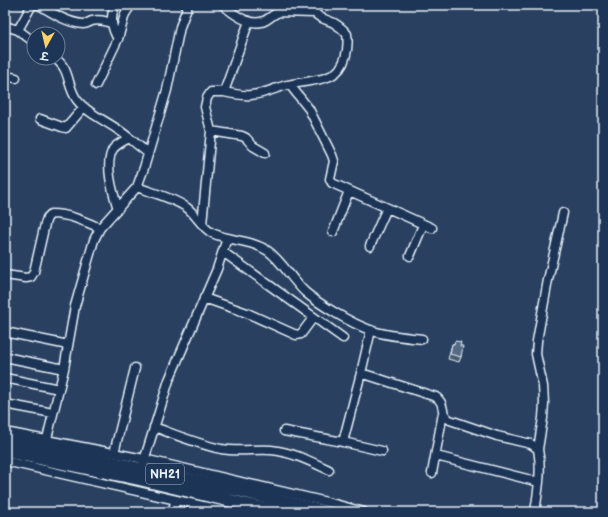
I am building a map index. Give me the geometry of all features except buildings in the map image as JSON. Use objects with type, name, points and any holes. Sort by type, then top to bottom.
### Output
[{"type":"highway","name":"NH21","points":[[5,439],[45,443],[143,464],[325,512]]},
{"type":"highway","name":"NH21","points":[[5,451],[139,479],[277,512]]},
{"type":"street","points":[[18,30],[32,5]]},
{"type":"street","points":[[40,5],[54,14],[79,23],[88,24],[93,21],[100,20],[111,23]]},
{"type":"street","points":[[115,5],[111,23],[118,39]]},
{"type":"street","points":[[96,84],[118,39],[125,14],[131,5]]},
{"type":"street","points":[[45,443],[64,369],[75,306],[94,240],[100,228],[137,187],[167,90],[180,27],[188,5]]},
{"type":"street","points":[[202,224],[211,130],[205,106],[206,98],[211,92],[250,95],[258,94],[332,75],[338,70],[344,61],[347,49],[347,34],[341,28],[318,17],[314,9],[280,12],[261,22],[249,21],[237,16],[224,5]]},
{"type":"street","points":[[224,92],[249,21]]},
{"type":"street","points":[[5,26],[18,30],[26,36]]},
{"type":"street","points":[[64,66],[72,91],[77,100],[84,107],[148,153]]},
{"type":"street","points":[[5,76],[16,78]]},
{"type":"street","points":[[290,85],[309,109],[332,155],[334,161],[330,180],[332,183],[432,228]]},
{"type":"street","points":[[40,119],[62,128],[66,128],[84,107]]},
{"type":"street","points":[[211,130],[242,136],[246,138],[253,146],[265,153]]},
{"type":"street","points":[[118,209],[112,186],[110,163],[113,150],[116,145],[129,138]]},
{"type":"street","points":[[137,187],[175,201],[186,207],[212,233],[254,245],[269,252],[294,281],[314,299],[341,316],[371,330],[422,339]]},
{"type":"street","points":[[333,232],[349,191]]},
{"type":"street","points":[[370,246],[387,208]]},
{"type":"street","points":[[535,512],[539,482],[540,460],[538,449],[544,403],[543,386],[536,354],[537,341],[548,280],[563,213]]},
{"type":"street","points":[[5,275],[26,278],[31,277],[34,272],[45,224],[50,214],[70,216],[100,228]]},
{"type":"street","points":[[410,256],[423,225]]},
{"type":"street","points":[[143,464],[172,373],[223,252],[227,238]]},
{"type":"street","points":[[223,252],[313,318],[343,338]]},
{"type":"street","points":[[204,298],[247,313],[296,335],[301,334],[313,318]]},
{"type":"street","points":[[343,442],[371,330]]},
{"type":"street","points":[[5,332],[68,345]]},
{"type":"street","points":[[5,357],[64,369]]},
{"type":"street","points":[[114,453],[135,368]]},
{"type":"street","points":[[361,373],[436,397],[441,400],[443,412],[432,473]]},
{"type":"street","points":[[5,378],[59,389]]},
{"type":"street","points":[[5,404],[53,413]]},
{"type":"street","points":[[443,412],[446,417],[461,424],[497,436],[531,444],[538,449]]},
{"type":"street","points":[[154,427],[208,446],[222,449],[271,450],[284,452],[310,461],[328,470]]},
{"type":"street","points":[[284,431],[382,451]]},
{"type":"street","points":[[5,432],[45,443],[114,453],[143,464],[331,503],[364,512]]},
{"type":"street","points":[[436,456],[539,482]]},
{"type":"street","points":[[5,461],[229,512]]},
{"type":"street","points":[[172,512],[176,500]]}]
